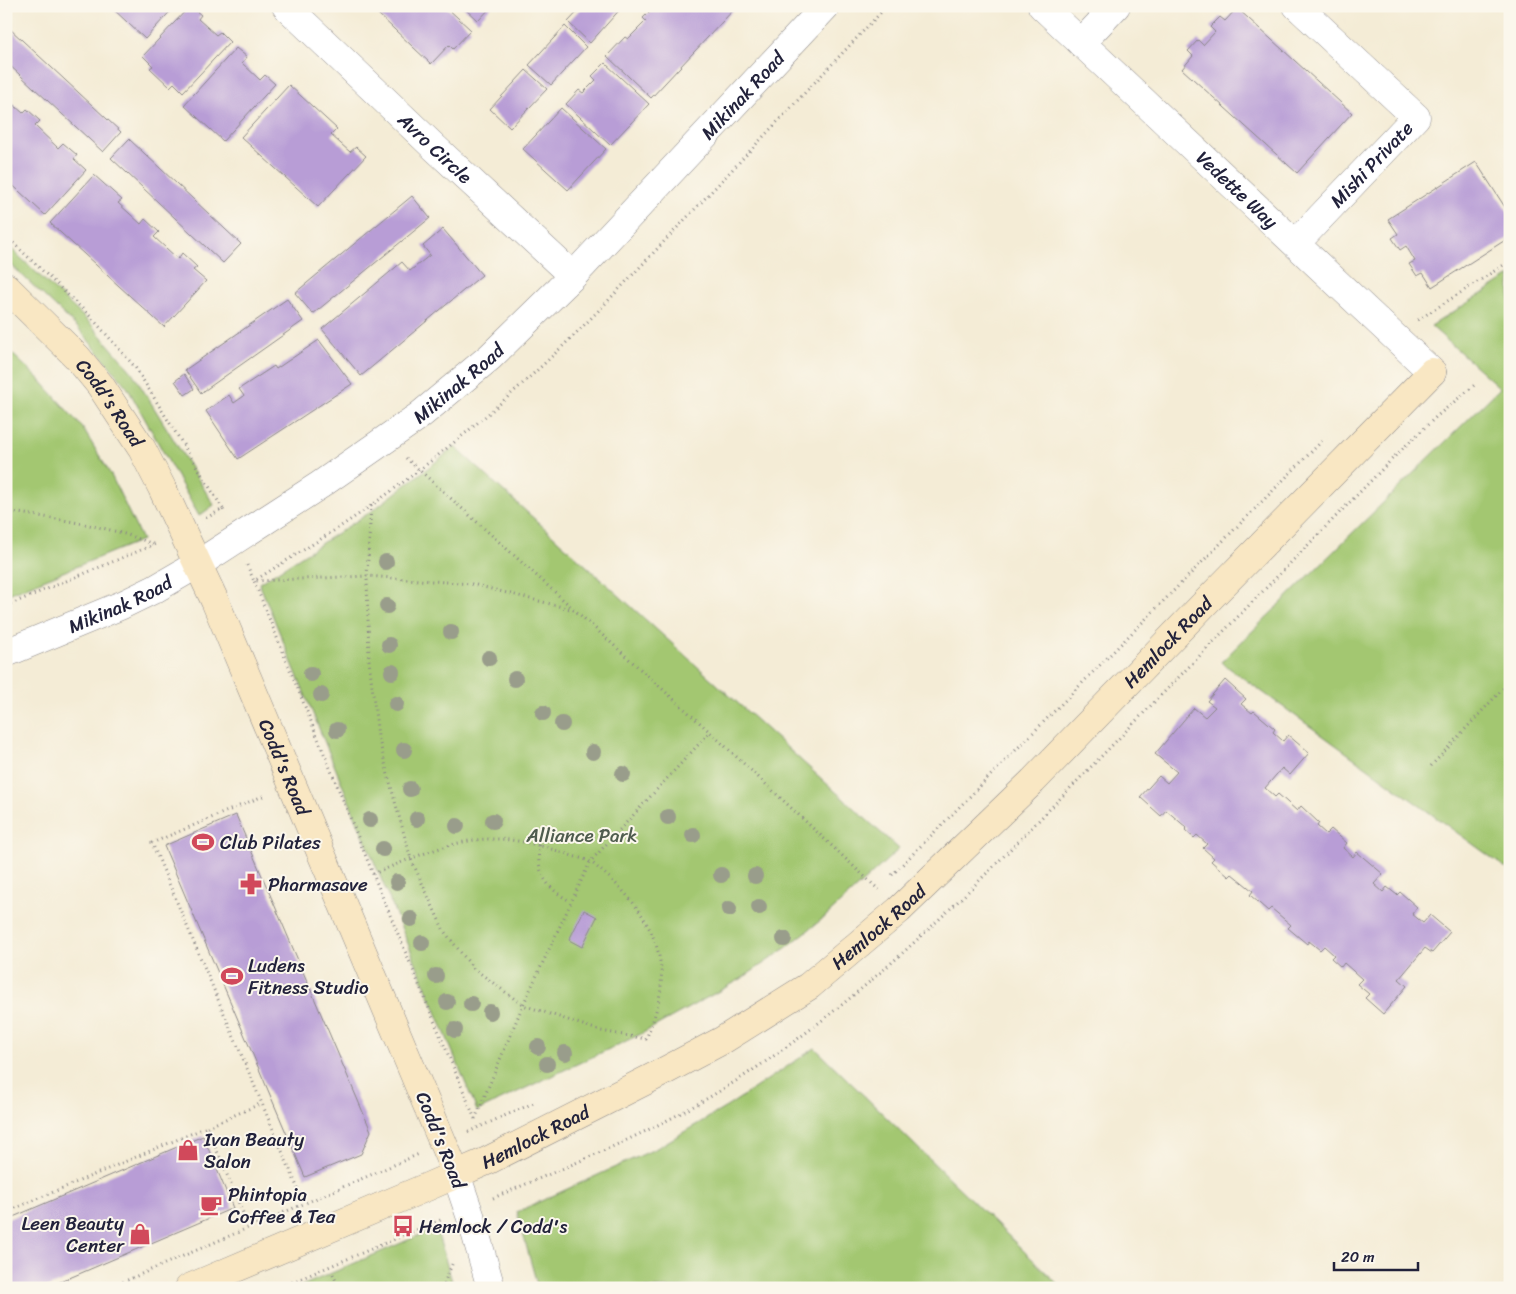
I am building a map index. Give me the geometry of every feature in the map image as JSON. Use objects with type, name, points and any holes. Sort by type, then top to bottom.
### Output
[{"type":"street","name":"Mikinak Road","points":[[6,653],[122,605],[155,589],[198,564],[320,485],[419,416],[490,357],[573,276],[826,6]]},
{"type":"street","name":"Vedette Way","points":[[1042,6],[1432,372]]},
{"type":"street","points":[[1081,43],[1116,6]]},
{"type":"street","name":"Mishi Private","points":[[1296,243],[1416,118],[1297,6]]},
{"type":"street","name":"Avro Circle","points":[[300,11],[434,147],[573,276]]},
{"type":"street","name":"Codd's Road","points":[[6,287],[77,357],[100,385],[142,449],[198,564],[444,1144],[456,1174],[491,1288]]},
{"type":"street","name":"Hemlock Road","points":[[189,1288],[489,1160],[657,1075],[748,1025],[809,986],[899,910],[1033,781],[1214,592],[1432,372]]},
{"type":"path","points":[[254,581],[372,505],[465,435],[571,339],[887,6]]},
{"type":"path","points":[[1414,323],[1510,261]]},
{"type":"path","points":[[892,875],[1331,432]]},
{"type":"path","points":[[386,440],[710,732],[899,910]]},
{"type":"path","points":[[372,505],[367,576],[369,660],[378,736],[412,859],[444,931],[473,968],[522,1005],[601,1031],[646,1038],[656,1014],[660,992],[660,962],[651,933],[643,916],[628,895],[590,862],[540,845],[492,839],[450,845],[412,859],[373,874]]},
{"type":"path","points":[[6,511],[69,521],[132,535],[155,545],[6,606]]},
{"type":"path","points":[[254,581],[367,576],[472,584],[575,610]]},
{"type":"path","points":[[254,581],[475,1119],[522,1005],[590,862],[710,732]]},
{"type":"path","points":[[1431,766],[1510,681]]},
{"type":"path","points":[[263,796],[152,843],[301,1196]]},
{"type":"path","points":[[540,845],[539,864],[548,886],[570,901]]},
{"type":"path","points":[[871,895],[885,882]]},
{"type":"path","points":[[109,1288],[444,1144],[542,1099]]},
{"type":"path","points":[[6,1212],[262,1103]]},
{"type":"path","points":[[207,1127],[246,1220]]},
{"type":"path","points":[[442,1288],[453,1262]]},
{"type":"path","points":[[333,1274],[339,1288]]},
{"type":"green space","points":[[6,244],[88,321],[132,372],[214,505],[199,516],[127,387],[78,328],[6,260]]},
{"type":"green space","points":[[1510,276],[1510,871],[1221,662],[1500,388],[1431,326]]},
{"type":"green space","points":[[6,348],[39,379],[82,427],[111,475],[142,540],[6,595]]},
{"type":"green space","name":"Alliance Park","points":[[455,447],[899,849],[826,916],[782,951],[741,979],[641,1034],[477,1111],[259,583],[372,511]]},
{"type":"green space","points":[[815,1048],[1062,1288],[538,1288],[517,1212],[655,1149],[728,1106]]},
{"type":"green space","points":[[436,1228],[454,1288],[297,1288]]},
{"type":"building","points":[[110,6],[175,6],[145,39]]},
{"type":"building","points":[[190,6],[201,15],[198,19],[216,35],[220,32],[230,42],[183,92],[174,83],[170,87],[150,68],[153,66],[143,56]]},
{"type":"building","points":[[381,6],[445,6],[471,30],[453,49],[449,45],[431,64],[376,12]]},
{"type":"building","points":[[462,6],[492,6],[478,21]]},
{"type":"building","points":[[583,6],[623,6],[590,43],[568,22]]},
{"type":"building","points":[[655,6],[737,6],[651,98],[607,56],[625,37],[628,39],[646,21],[643,18]]},
{"type":"building","points":[[1237,8],[1352,113],[1297,173],[1182,69],[1193,56],[1188,51],[1198,40],[1203,45],[1215,32],[1210,27],[1220,17],[1225,21]]},
{"type":"building","points":[[565,26],[586,47],[551,85],[529,65]]},
{"type":"building","points":[[9,28],[121,132],[103,152],[6,62],[6,32]]},
{"type":"building","points":[[236,48],[247,57],[242,63],[260,80],[265,75],[275,84],[223,141],[184,105]]},
{"type":"building","points":[[605,63],[649,104],[610,145],[566,104],[579,90],[583,93],[596,80],[592,76]]},
{"type":"building","points":[[526,70],[547,89],[510,128],[490,109]]},
{"type":"building","points":[[289,85],[337,129],[331,135],[350,152],[356,147],[366,156],[318,207],[241,137]]},
{"type":"building","points":[[6,98],[23,113],[27,109],[40,121],[35,126],[58,148],[63,143],[77,155],[74,159],[86,170],[45,215],[6,179]]},
{"type":"building","points":[[561,108],[606,149],[568,190],[523,149]]},
{"type":"building","points":[[129,139],[241,244],[223,263],[111,158]]},
{"type":"building","points":[[1476,162],[1510,215],[1510,237],[1432,287],[1423,273],[1417,276],[1409,264],[1415,261],[1406,246],[1400,250],[1392,238],[1398,234],[1388,219]]},
{"type":"building","points":[[94,175],[122,200],[118,203],[141,224],[145,219],[159,232],[154,237],[178,259],[182,253],[197,267],[193,270],[206,281],[164,327],[50,223]]},
{"type":"building","points":[[412,196],[430,218],[313,314],[295,293]]},
{"type":"building","points":[[443,229],[482,275],[361,376],[322,329],[402,262],[410,271],[430,255],[423,246]]},
{"type":"building","points":[[287,299],[303,321],[201,393],[185,370]]},
{"type":"building","points":[[319,340],[352,384],[238,459],[206,411],[229,395],[234,403],[244,396],[239,389],[274,366],[276,369]]},
{"type":"building","points":[[184,374],[194,389],[185,395],[175,381]]},
{"type":"building","points":[[1225,680],[1246,699],[1241,704],[1252,713],[1254,711],[1275,729],[1273,732],[1283,741],[1288,735],[1309,753],[1290,775],[1282,768],[1265,788],[1275,797],[1278,794],[1297,811],[1301,806],[1319,823],[1317,826],[1326,834],[1331,829],[1347,843],[1343,848],[1353,857],[1357,852],[1383,874],[1374,884],[1383,892],[1387,887],[1397,895],[1400,892],[1417,907],[1412,914],[1423,923],[1430,915],[1450,932],[1432,953],[1425,948],[1399,979],[1407,986],[1383,1014],[1365,998],[1369,994],[1357,984],[1362,979],[1344,963],[1341,967],[1331,958],[1334,955],[1324,946],[1320,950],[1309,941],[1307,944],[1288,928],[1291,925],[1271,908],[1268,911],[1250,895],[1253,891],[1232,874],[1229,877],[1211,861],[1214,858],[1203,848],[1207,844],[1197,835],[1194,838],[1185,830],[1187,828],[1166,810],[1161,816],[1140,797],[1159,776],[1167,783],[1177,772],[1155,754],[1194,708],[1205,717],[1215,707],[1207,701]]},
{"type":"building","points":[[236,815],[371,1131],[361,1154],[305,1177],[164,846]]},
{"type":"building","points":[[584,910],[597,917],[582,947],[569,940]]},
{"type":"building","points":[[203,1136],[233,1208],[46,1288],[6,1288],[6,1220]]},
{"type":"place","name":"Club Pilates","points":[[203,842]]},
{"type":"place","name":"Pharmasave","points":[[251,884]]},
{"type":"place","name":"Ludens Fitness Studio","points":[[232,976]]},
{"type":"place","name":"Ivan Beauty Salon","points":[[188,1150]]},
{"type":"place","name":"Phintopia Coffee & Tea","points":[[211,1205]]},
{"type":"place","name":"Hemlock / Codd's","points":[[403,1226]]},
{"type":"place","name":"Leen Beauty Center","points":[[140,1234]]}]
